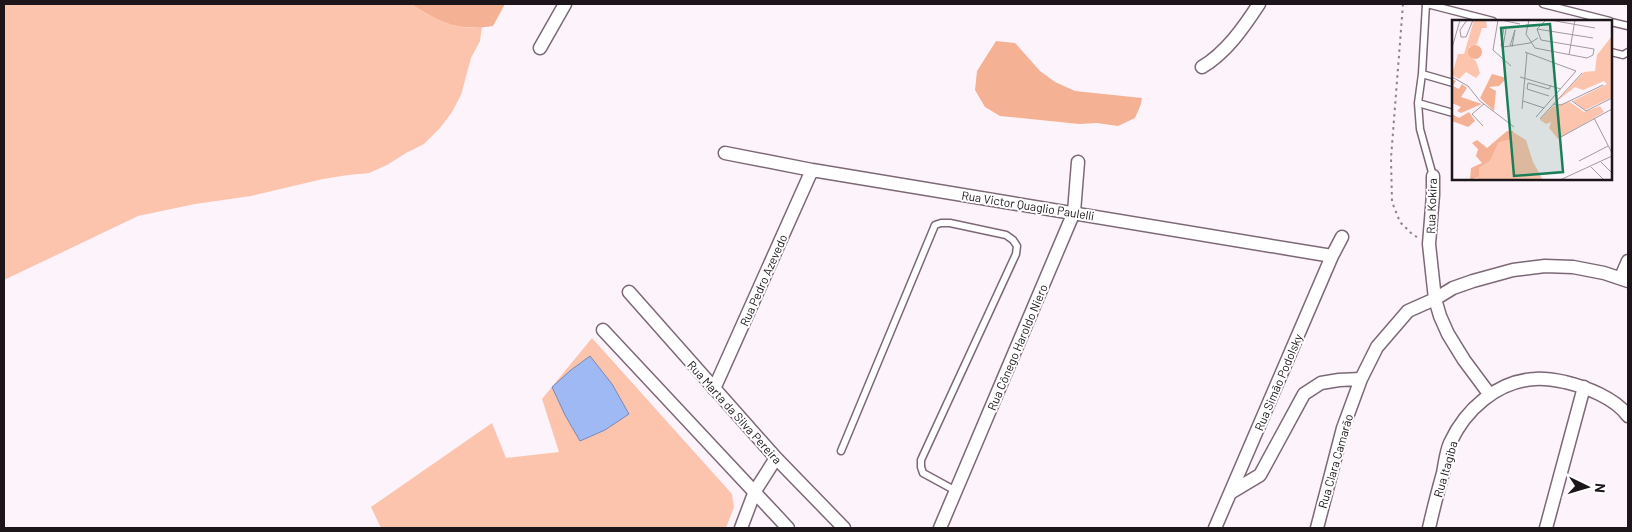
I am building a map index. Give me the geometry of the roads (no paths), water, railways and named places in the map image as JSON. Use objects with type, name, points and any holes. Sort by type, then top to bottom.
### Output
[{"type":"street","points":[[540,48],[565,4]]},
{"type":"street","points":[[1202,67],[1214,60],[1246,24],[1259,4]]},
{"type":"street","name":"Rua Victor Quaglio Paulelli","points":[[725,153],[812,170],[1332,256]]},
{"type":"street","name":"Rua Cônego Haroldo Niero","points":[[940,528],[1074,212],[1078,162]]},
{"type":"street","name":"Rua Pedro Azevedo","points":[[714,389],[812,170]]},
{"type":"street","name":"Rua Kokira","points":[[1433,176],[1429,244],[1435,299],[1448,334],[1464,360],[1490,395]]},
{"type":"street","name":"Rua Simão Podolsky","points":[[1215,528],[1332,256],[1342,237]]},
{"type":"street","points":[[1625,279],[1628,261]]},
{"type":"street","name":"Rua Clara Camarão","points":[[1317,528],[1343,428],[1361,379],[1377,347],[1408,311],[1435,299],[1453,288],[1513,270],[1545,266],[1573,267],[1625,279]]},
{"type":"street","name":"Rua Marta da Silva Pereira","points":[[629,292],[776,458],[844,528]]},
{"type":"street","points":[[603,330],[788,528]]},
{"type":"street","points":[[1230,493],[1260,475],[1304,394],[1321,384],[1339,380],[1361,379]]},
{"type":"street","name":"Rua Itagiba","points":[[1429,528],[1450,445],[1462,421],[1490,395],[1514,383],[1534,379],[1552,379],[1584,387],[1603,396],[1628,413]]},
{"type":"street","points":[[1546,528],[1584,387]]},
{"type":"street","points":[[741,528],[755,491],[776,458]]},
{"type":"lane","name":"Rua Kokira","points":[[1433,176],[1420,129],[1418,103],[1422,74],[1426,4],[1489,20]]},
{"type":"lane","points":[[1543,4],[1606,20]]},
{"type":"lane","points":[[1612,22],[1628,26]]},
{"type":"lane","points":[[1612,52],[1623,55],[1628,52]]},
{"type":"lane","points":[[1422,74],[1452,83]]},
{"type":"lane","points":[[1418,103],[1452,113]]},
{"type":"lane","points":[[841,451],[935,226],[941,223],[950,223],[1006,236],[1013,240],[1017,246],[1016,254],[921,460],[923,473],[956,491]]},
{"type":"water","points":[[590,356],[612,384],[629,414],[605,430],[580,441],[552,387]]}]
